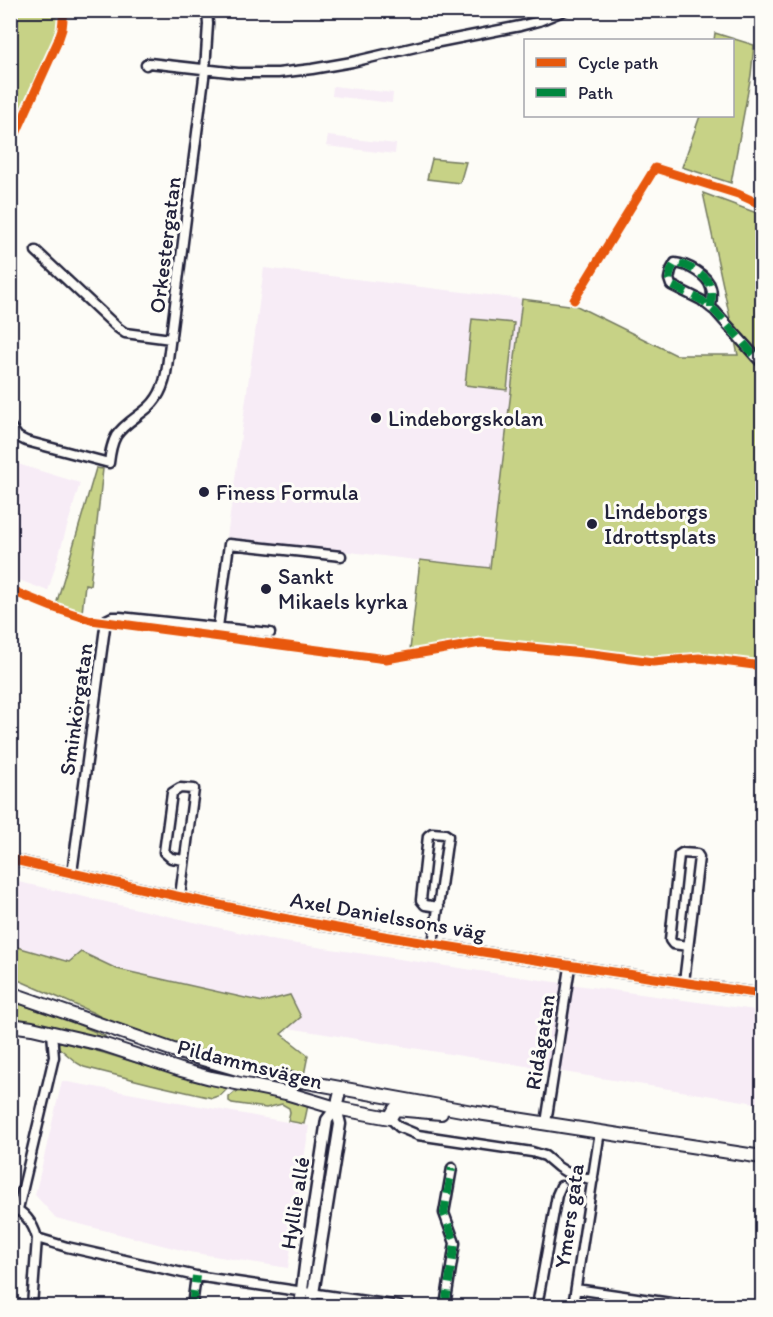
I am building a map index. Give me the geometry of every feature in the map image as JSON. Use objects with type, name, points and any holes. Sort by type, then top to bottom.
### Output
[{"type":"main road","name":"Pildammsvägen","points":[[10,993],[182,1053],[241,1070],[478,1113],[762,1157]]},
{"type":"main road","name":"Pildammsvägen","points":[[10,1025],[105,1045],[181,1070],[286,1093],[336,1108],[390,1118],[395,1109],[448,1114],[478,1113]]},
{"type":"street","name":"Orkestergatan","points":[[10,426],[18,437],[26,441],[108,464],[117,435],[128,423],[147,410],[159,392],[166,375],[205,70],[207,10]]},
{"type":"street","points":[[146,65],[149,63],[238,73],[312,69],[519,26],[539,21],[565,10]]},
{"type":"street","points":[[36,251],[125,333],[171,339]]},
{"type":"street","points":[[711,308],[711,288],[707,278],[683,264],[675,263],[669,279],[671,285],[701,300],[711,308],[762,363]]},
{"type":"street","points":[[270,633],[215,627],[229,544],[341,556]]},
{"type":"street","name":"Sminkörgatan","points":[[72,873],[106,620],[120,617],[215,627]]},
{"type":"street","points":[[180,896],[194,789],[180,788],[172,793],[164,852],[171,858],[184,860]]},
{"type":"street","points":[[433,944],[439,907],[448,837],[445,834],[432,833],[428,836],[421,900],[425,905],[439,907]]},
{"type":"street","points":[[684,982],[699,857],[697,854],[682,853],[670,940],[673,944],[688,946]]},
{"type":"street","name":"Axel Danielssons väg","points":[[10,859],[326,926],[570,966],[762,994]]},
{"type":"street","name":"Ridågatan","points":[[546,1123],[570,966]]},
{"type":"street","points":[[32,1306],[37,1238],[32,1223],[14,1208],[54,1057],[52,1033]]},
{"type":"street","name":"Hyllie allé","points":[[311,1306],[306,1258],[327,1120],[336,1108],[341,1088]]},
{"type":"street","points":[[390,1118],[399,1127],[418,1135],[532,1152],[545,1156],[566,1172],[593,1180]]},
{"type":"street","name":"Ymers gata","points":[[573,1306],[600,1131]]},
{"type":"street","points":[[445,1306],[455,1243],[444,1213],[452,1168]]},
{"type":"street","points":[[537,1306],[557,1195],[561,1186]]},
{"type":"street","points":[[37,1238],[196,1276],[399,1306]]},
{"type":"street","points":[[192,1306],[196,1276]]},
{"type":"street","points":[[576,1289],[691,1306]]},
{"type":"street","name":"Hyllie allé","points":[[300,1306],[308,1293]]},
{"type":"shaded area","points":[[333,86],[393,93],[392,103],[332,96]]},
{"type":"shaded area","points":[[328,136],[396,144],[395,154],[326,146]]},
{"type":"shaded area","name":"Lindeborgskolan","points":[[264,268],[522,299],[490,569],[227,537]]},
{"type":"shaded area","points":[[11,462],[80,483],[48,591],[11,577]]},
{"type":"shaded area","points":[[10,880],[277,941],[762,1011],[762,1104],[276,1026],[11,951]]},
{"type":"shaded area","points":[[62,1081],[309,1126],[288,1268],[189,1252],[56,1218],[35,1195]]},
{"type":"green space","points":[[11,10],[59,11],[60,21],[11,137]]},
{"type":"green space","points":[[715,33],[754,45],[751,75],[731,183],[682,167],[700,117],[734,117],[734,39],[714,39]]},
{"type":"green space","points":[[432,159],[466,162],[460,183],[427,179]]},
{"type":"green space","points":[[703,193],[762,215],[762,661],[691,653],[618,662],[457,641],[410,650],[420,560],[490,568],[522,299],[577,306],[676,355],[738,355]]},
{"type":"green space","points":[[472,319],[514,323],[507,390],[465,385]]},
{"type":"green space","points":[[96,468],[103,469],[90,585],[85,584],[82,613],[56,605]]},
{"type":"green space","points":[[10,945],[69,962],[81,952],[117,969],[263,1002],[290,995],[301,1017],[281,1034],[308,1055],[304,1075],[242,1064],[181,1049],[124,1031],[94,1013],[11,977]]},
{"type":"green space","points":[[10,1001],[65,1019],[105,1036],[105,1038],[11,1019]]},
{"type":"green space","points":[[58,1043],[203,1083],[228,1088],[221,1095],[212,1098],[84,1067],[58,1047]]},
{"type":"green space","points":[[235,1092],[261,1094],[308,1105],[304,1124],[288,1121],[289,1108],[282,1104],[266,1108],[232,1103],[229,1097]]},
{"type":"marked path","points":[[711,308],[711,306],[712,295],[712,290],[706,279],[691,268],[675,263],[669,279],[671,285],[701,300],[715,311],[762,363]]},
{"type":"marked path","points":[[445,1306],[455,1243],[444,1213],[452,1168]]},
{"type":"marked path","points":[[192,1306],[196,1276]]},
{"type":"cycle path","points":[[10,148],[58,41],[64,10]]},
{"type":"cycle path","points":[[574,300],[655,168],[738,194],[762,205]]},
{"type":"cycle path","points":[[10,590],[91,620],[386,659],[481,643],[653,662],[699,658],[762,666]]},
{"type":"cycle path","points":[[10,859],[208,903],[326,926],[762,994]]},
{"type":"place","name":"Lindeborgskolan","points":[[376,418]]},
{"type":"place","name":"Finess Formula","points":[[204,492]]},
{"type":"place","name":"Lindeborgs Idrottsplats","points":[[592,524]]},
{"type":"place","name":"Sankt Mikaels kyrka","points":[[266,589]]}]
